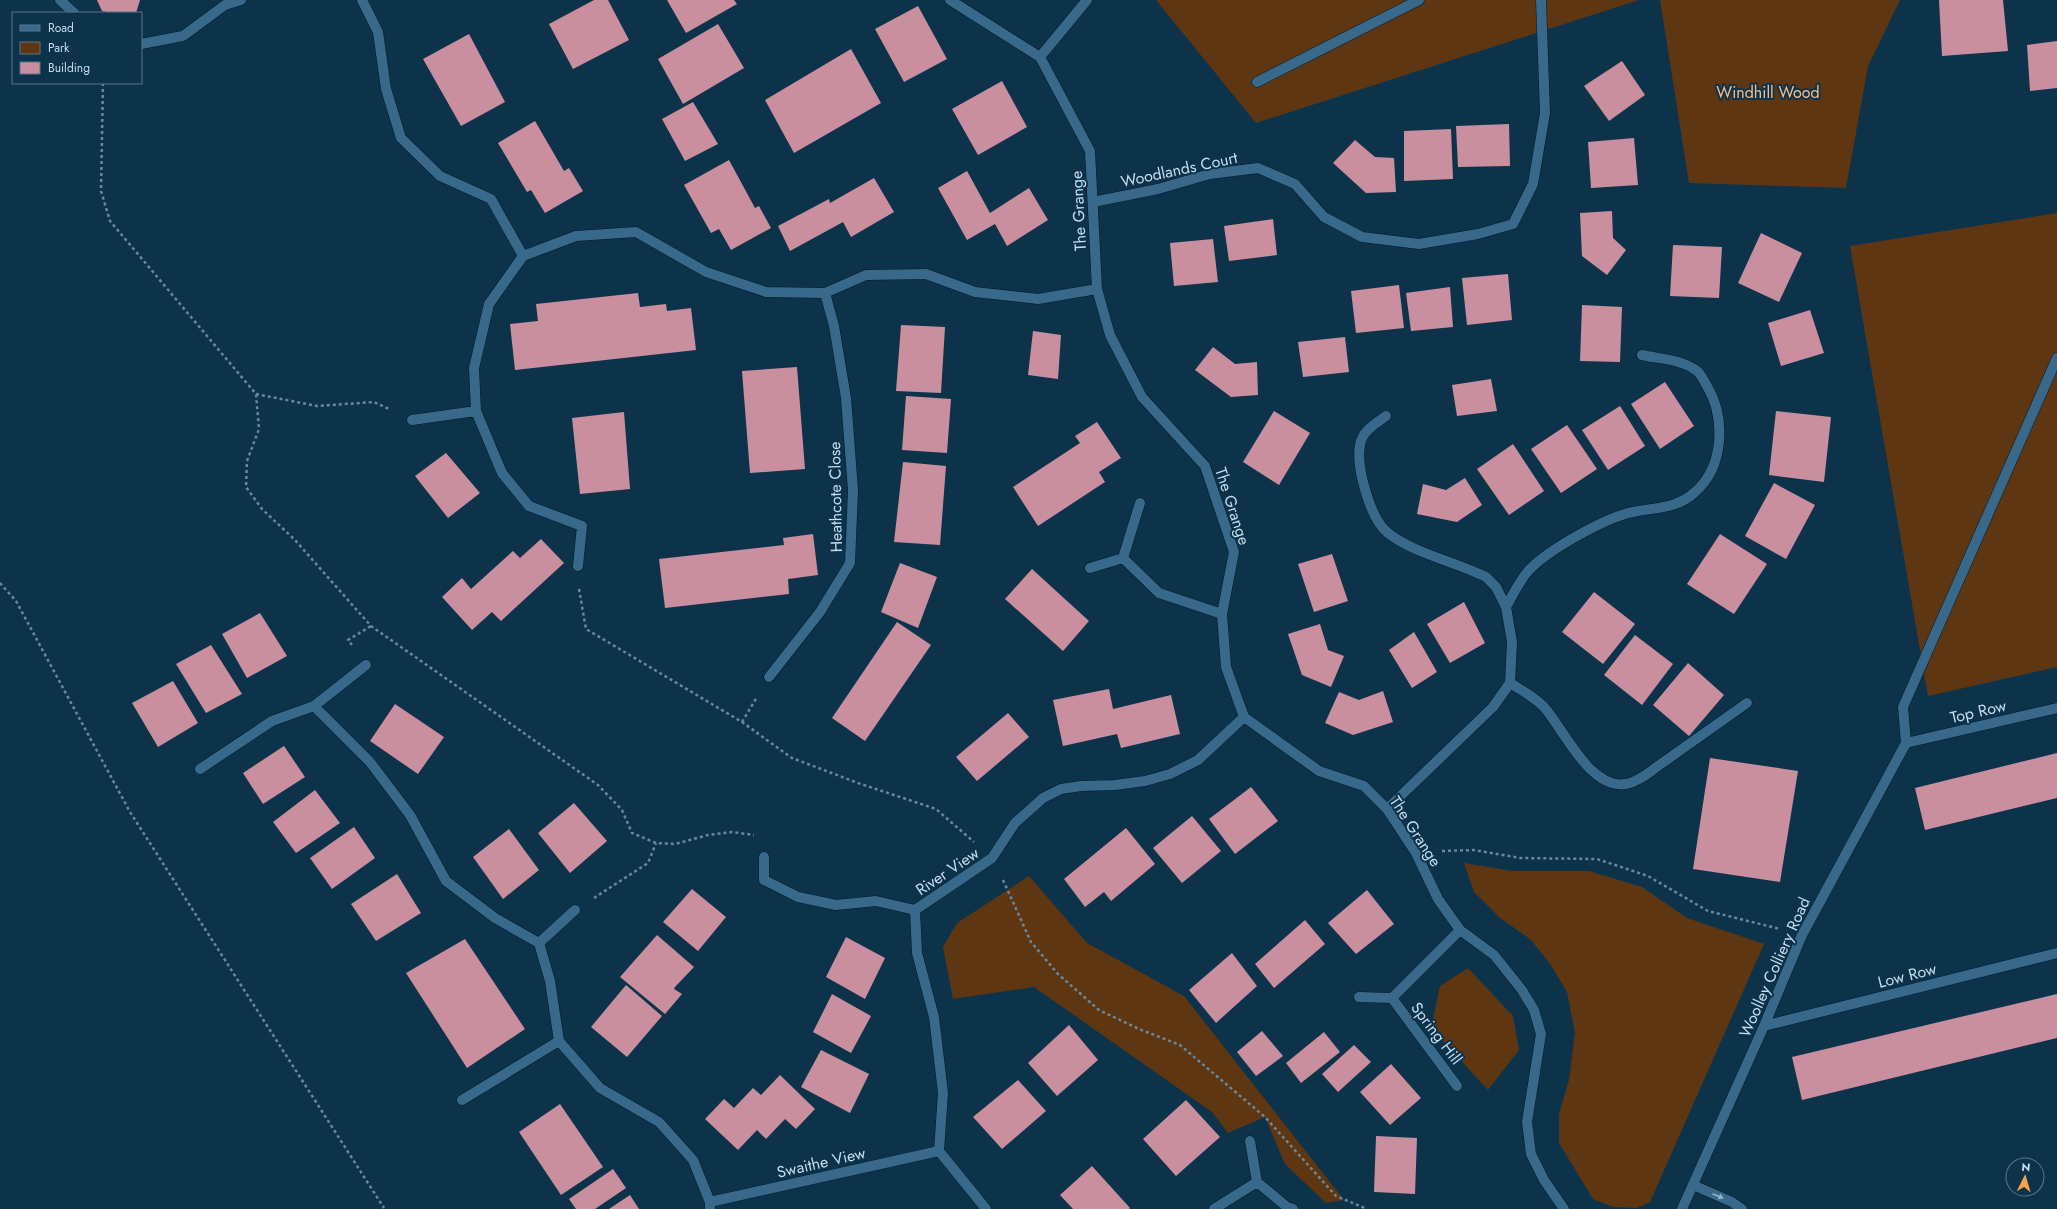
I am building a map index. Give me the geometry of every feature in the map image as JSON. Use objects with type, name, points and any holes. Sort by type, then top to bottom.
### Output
[{"type":"street","points":[[60,0],[73,12]]},
{"type":"street","points":[[142,44],[183,36],[225,5],[241,0]]},
{"type":"street","points":[[362,0],[378,32],[386,89],[400,138],[440,176],[491,199],[523,256]]},
{"type":"street","name":"The Grange","points":[[950,0],[1040,57],[1090,151],[1097,289],[1110,335],[1142,397],[1204,466],[1234,552],[1222,614],[1226,666],[1244,717],[1319,771],[1364,786],[1387,808],[1416,853],[1438,899],[1460,930],[1494,955],[1522,990],[1534,1010],[1541,1034],[1527,1122],[1531,1154],[1544,1180],[1564,1209]]},
{"type":"street","points":[[1040,57],[1087,0]]},
{"type":"street","points":[[1257,82],[1420,0]]},
{"type":"street","name":"Woodlands Court","points":[[1093,202],[1158,189],[1210,174],[1258,168],[1295,184],[1324,217],[1362,237],[1419,244],[1478,234],[1513,224],[1533,184],[1545,113],[1541,0]]},
{"type":"street","points":[[578,566],[582,526],[529,506],[502,473],[476,411],[474,368],[489,304],[523,256],[576,236],[636,232],[706,272],[766,292],[825,293],[866,275],[926,274],[975,292],[1038,299],[1097,289]]},
{"type":"street","name":"Heathcote Close","points":[[769,677],[820,612],[850,563],[853,490],[846,398],[834,326],[825,293]]},
{"type":"street","points":[[1506,607],[1529,570],[1543,558],[1616,516],[1682,503],[1695,493],[1712,472],[1717,453],[1719,429],[1713,396],[1698,372],[1682,362],[1642,355]]},
{"type":"street","points":[[1906,743],[1903,707],[2057,358]]},
{"type":"street","points":[[412,420],[476,411]]},
{"type":"street","points":[[1386,416],[1368,429],[1360,444],[1359,463],[1364,486],[1373,512],[1387,532],[1402,542],[1486,576],[1496,587],[1506,607],[1512,642],[1510,682],[1494,708],[1387,808]]},
{"type":"street","points":[[1122,558],[1140,503]]},
{"type":"street","points":[[1122,558],[1159,592],[1222,614]]},
{"type":"street","points":[[1090,568],[1122,558]]},
{"type":"street","points":[[200,769],[272,721],[314,706],[366,665]]},
{"type":"street","points":[[1510,682],[1542,705],[1561,728],[1576,755],[1605,780],[1625,784],[1641,778],[1747,703]]},
{"type":"street","points":[[314,706],[370,762],[410,815],[446,880],[495,918],[539,943],[550,981],[559,1041],[600,1088],[659,1122],[693,1160],[710,1206]]},
{"type":"street","name":"Top Row","points":[[1906,743],[2057,708]]},
{"type":"street","name":"River View","points":[[764,857],[764,880],[798,897],[836,905],[876,901],[915,910],[992,858],[1015,824],[1042,798],[1061,789],[1145,781],[1170,774],[1198,760],[1244,717]]},
{"type":"street","name":"Woolley Colliery Road","points":[[1682,1209],[1764,1026],[1802,935],[1906,743]]},
{"type":"street","points":[[539,943],[575,910]]},
{"type":"street","points":[[915,910],[917,954],[934,1017],[943,1093],[939,1151],[986,1209]]},
{"type":"street","name":"Spring Hill","points":[[1359,997],[1392,998],[1460,930]]},
{"type":"street","name":"Low Row","points":[[1764,1026],[2057,953]]},
{"type":"street","name":"Spring Hill","points":[[1392,998],[1457,1086]]},
{"type":"street","points":[[462,1100],[559,1041]]},
{"type":"street","points":[[1250,1141],[1257,1182],[1287,1207],[1293,1209]]},
{"type":"street","name":"Swaithe View","points":[[710,1206],[939,1151]]},
{"type":"street","points":[[1214,1209],[1257,1182]]},
{"type":"street","points":[[1693,1185],[1732,1202],[1742,1209]]},
{"type":"path","points":[[103,84],[100,191],[110,221],[256,394],[259,429],[247,461],[246,487],[262,509],[295,540],[371,626],[598,785],[622,810],[632,833],[656,843],[675,844],[708,835],[732,832],[759,836],[764,857]]},
{"type":"path","points":[[256,394],[317,406],[374,402],[412,420]]},
{"type":"path","points":[[0,582],[16,601],[130,812],[384,1208]]},
{"type":"path","points":[[742,722],[769,677]]},
{"type":"path","points":[[575,910],[648,863],[656,843]]},
{"type":"path","points":[[1416,853],[1474,850],[1520,858],[1596,858],[1648,876],[1708,911],[1802,935]]},
{"type":"green space","points":[[1156,0],[1639,0],[1256,123]]},
{"type":"green space","name":"Windhill Wood","points":[[1660,0],[1900,0],[1868,66],[1846,188],[1689,183]]},
{"type":"green space","points":[[2057,213],[2057,667],[1928,696],[1850,246]]},
{"type":"green space","points":[[1464,863],[1512,871],[1589,871],[1642,887],[1687,918],[1764,944],[1650,1202],[1637,1208],[1613,1207],[1593,1199],[1559,1143],[1559,1114],[1569,1080],[1575,1032],[1567,992],[1551,965],[1530,939],[1500,918],[1474,892]]},
{"type":"green space","points":[[1029,876],[1087,943],[1184,996],[1344,1200],[1326,1203],[1285,1164],[1265,1117],[1228,1133],[1212,1112],[1034,987],[953,999],[943,947],[957,923]]},
{"type":"green space","points":[[1468,968],[1513,1016],[1519,1050],[1488,1090],[1431,1028],[1440,986]]},
{"type":"building","points":[[97,0],[140,0],[136,12],[102,11]]},
{"type":"building","points":[[594,0],[608,0],[629,40],[573,69],[549,24]]},
{"type":"building","points":[[667,0],[734,0],[737,4],[686,33]]},
{"type":"building","points":[[1939,0],[2003,0],[2008,51],[1942,56]]},
{"type":"building","points":[[918,6],[947,59],[904,82],[875,29]]},
{"type":"building","points":[[718,24],[744,68],[683,104],[658,59]]},
{"type":"building","points":[[469,34],[505,102],[461,126],[423,59]]},
{"type":"building","points":[[2057,41],[2057,88],[2030,91],[2027,45]]},
{"type":"building","points":[[851,49],[881,103],[794,153],[765,100]]},
{"type":"building","points":[[1622,61],[1645,95],[1609,121],[1584,86]]},
{"type":"building","points":[[1002,81],[1027,127],[978,155],[952,109]]},
{"type":"building","points":[[693,102],[718,144],[685,161],[662,119]]},
{"type":"building","points":[[535,121],[564,171],[569,168],[583,191],[545,213],[531,190],[527,192],[498,143]]},
{"type":"building","points":[[1509,124],[1510,166],[1458,167],[1456,126]]},
{"type":"building","points":[[1451,129],[1453,179],[1404,181],[1404,131]]},
{"type":"building","points":[[1634,138],[1638,185],[1591,188],[1588,142]]},
{"type":"building","points":[[1355,140],[1375,157],[1394,158],[1396,192],[1366,193],[1333,163]]},
{"type":"building","points":[[729,160],[755,208],[759,206],[771,228],[731,250],[719,229],[711,233],[684,185]]},
{"type":"building","points":[[967,171],[990,213],[1029,188],[1048,220],[1007,246],[995,224],[967,240],[938,188]]},
{"type":"building","points":[[874,178],[894,212],[851,237],[843,222],[790,251],[778,226],[829,199],[830,203]]},
{"type":"building","points":[[1612,211],[1613,238],[1626,250],[1607,275],[1582,256],[1580,213]]},
{"type":"building","points":[[1273,219],[1277,255],[1229,261],[1224,226]]},
{"type":"building","points":[[1761,233],[1802,253],[1779,302],[1738,283]]},
{"type":"building","points":[[1213,239],[1218,282],[1174,286],[1170,243]]},
{"type":"building","points":[[1673,245],[1722,247],[1719,298],[1670,296]]},
{"type":"building","points":[[1508,274],[1512,320],[1467,325],[1462,278]]},
{"type":"building","points":[[1399,285],[1404,328],[1356,333],[1351,291]]},
{"type":"building","points":[[1450,287],[1453,327],[1411,331],[1406,293]]},
{"type":"building","points":[[638,293],[640,307],[666,304],[667,311],[691,308],[696,350],[515,370],[510,324],[538,321],[536,304]]},
{"type":"building","points":[[1582,305],[1622,307],[1620,362],[1580,361]]},
{"type":"building","points":[[1810,310],[1824,353],[1781,366],[1768,323]]},
{"type":"building","points":[[901,325],[945,327],[941,393],[896,391]]},
{"type":"building","points":[[1033,331],[1061,335],[1058,379],[1028,375]]},
{"type":"building","points":[[1345,337],[1349,372],[1303,377],[1298,342]]},
{"type":"building","points":[[1213,347],[1235,364],[1257,362],[1258,395],[1231,397],[1195,370]]},
{"type":"building","points":[[797,367],[805,469],[750,473],[742,371]]},
{"type":"building","points":[[1491,379],[1497,411],[1457,416],[1452,385]]},
{"type":"building","points":[[1665,382],[1694,426],[1660,449],[1631,404]]},
{"type":"building","points":[[906,396],[951,399],[947,453],[902,450]]},
{"type":"building","points":[[1620,406],[1645,446],[1608,470],[1582,430]]},
{"type":"building","points":[[1274,411],[1310,433],[1279,485],[1243,462]]},
{"type":"building","points":[[1776,411],[1831,417],[1824,482],[1769,475]]},
{"type":"building","points":[[624,412],[630,489],[580,494],[572,418]]},
{"type":"building","points":[[1097,422],[1121,458],[1099,472],[1105,482],[1038,526],[1013,487],[1080,443],[1075,436]]},
{"type":"building","points":[[1567,425],[1597,469],[1561,493],[1531,449]]},
{"type":"building","points":[[1513,444],[1544,491],[1509,515],[1477,469]]},
{"type":"building","points":[[446,453],[480,493],[448,518],[415,476]]},
{"type":"building","points":[[903,462],[946,466],[940,545],[894,542]]},
{"type":"building","points":[[1465,478],[1482,505],[1457,522],[1417,514],[1423,484],[1446,490]]},
{"type":"building","points":[[1774,483],[1815,505],[1786,559],[1745,536]]},
{"type":"building","points":[[813,534],[818,575],[788,579],[789,594],[665,608],[659,559],[784,545],[783,538]]},
{"type":"building","points":[[1720,534],[1767,564],[1734,614],[1687,584]]},
{"type":"building","points":[[541,539],[564,563],[501,621],[492,612],[472,630],[442,597],[462,578],[471,589],[513,551],[520,558]]},
{"type":"building","points":[[1332,554],[1348,601],[1314,612],[1298,564]]},
{"type":"building","points":[[900,563],[937,577],[918,628],[881,612]]},
{"type":"building","points":[[1032,569],[1089,621],[1063,651],[1005,599]]},
{"type":"building","points":[[1594,592],[1635,624],[1603,664],[1562,632]]},
{"type":"building","points":[[1464,602],[1485,643],[1450,663],[1427,624]]},
{"type":"building","points":[[260,613],[287,656],[247,678],[222,634]]},
{"type":"building","points":[[897,622],[931,645],[865,741],[832,718]]},
{"type":"building","points":[[1320,624],[1328,650],[1344,656],[1331,687],[1302,675],[1288,634]]},
{"type":"building","points":[[1414,632],[1437,672],[1412,688],[1389,650]]},
{"type":"building","points":[[1635,635],[1673,664],[1642,705],[1604,675]]},
{"type":"building","points":[[211,645],[242,694],[206,713],[176,664]]},
{"type":"building","points":[[1688,663],[1724,695],[1689,736],[1653,705]]},
{"type":"building","points":[[173,681],[198,723],[158,747],[132,703]]},
{"type":"building","points":[[1109,689],[1113,709],[1171,695],[1180,734],[1121,748],[1117,734],[1063,746],[1053,700]]},
{"type":"building","points":[[1383,691],[1393,722],[1353,735],[1325,723],[1339,692],[1359,700]]},
{"type":"building","points":[[395,704],[444,737],[418,774],[370,741]]},
{"type":"building","points":[[1008,713],[1029,737],[977,781],[956,757]]},
{"type":"building","points":[[284,746],[305,777],[263,804],[243,773]]},
{"type":"building","points":[[2057,753],[2057,798],[1925,830],[1915,788]]},
{"type":"building","points":[[1710,758],[1798,771],[1780,882],[1693,869]]},
{"type":"building","points":[[1251,787],[1278,821],[1235,854],[1209,819]]},
{"type":"building","points":[[315,790],[340,823],[296,853],[273,822]]},
{"type":"building","points":[[574,803],[607,841],[570,873],[538,833]]},
{"type":"building","points":[[1192,816],[1221,851],[1182,883],[1153,848]]},
{"type":"building","points":[[354,827],[375,858],[332,889],[310,858]]},
{"type":"building","points":[[1126,828],[1155,864],[1111,901],[1104,892],[1085,907],[1064,879]]},
{"type":"building","points":[[509,829],[539,870],[503,899],[473,857]]},
{"type":"building","points":[[397,874],[421,913],[376,941],[351,904]]},
{"type":"building","points":[[692,889],[726,917],[698,951],[663,922]]},
{"type":"building","points":[[1367,890],[1394,924],[1356,954],[1328,923]]},
{"type":"building","points":[[1305,920],[1325,944],[1274,988],[1255,964]]},
{"type":"building","points":[[657,935],[694,967],[675,987],[674,989],[682,994],[665,1014],[620,977]]},
{"type":"building","points":[[846,937],[885,958],[865,999],[826,977]]},
{"type":"building","points":[[465,939],[525,1029],[467,1068],[406,973]]},
{"type":"building","points":[[1232,953],[1257,986],[1216,1023],[1189,990]]},
{"type":"building","points":[[626,985],[662,1016],[627,1057],[591,1027]]},
{"type":"building","points":[[832,994],[871,1016],[851,1053],[813,1032]]},
{"type":"building","points":[[2057,994],[2057,1038],[1802,1100],[1792,1057]]},
{"type":"building","points":[[1069,1025],[1098,1060],[1057,1096],[1028,1063]]},
{"type":"building","points":[[1262,1031],[1283,1056],[1256,1076],[1237,1052]]},
{"type":"building","points":[[1324,1032],[1340,1052],[1301,1083],[1286,1063]]},
{"type":"building","points":[[1354,1045],[1371,1062],[1338,1092],[1322,1074]]},
{"type":"building","points":[[821,1050],[869,1074],[850,1113],[801,1087]]},
{"type":"building","points":[[1391,1064],[1421,1098],[1390,1125],[1360,1092]]},
{"type":"building","points":[[780,1075],[815,1109],[796,1129],[785,1119],[766,1139],[757,1130],[738,1150],[705,1119],[724,1099],[734,1108],[753,1088],[761,1095]]},
{"type":"building","points":[[1018,1080],[1046,1111],[1002,1149],[973,1117]]},
{"type":"building","points":[[1186,1100],[1220,1137],[1176,1176],[1143,1139]]},
{"type":"building","points":[[560,1104],[603,1167],[561,1195],[519,1132]]},
{"type":"building","points":[[1376,1136],[1417,1138],[1415,1194],[1374,1192]]},
{"type":"building","points":[[1092,1166],[1130,1208],[1129,1209],[1073,1209],[1060,1195]]},
{"type":"building","points":[[613,1169],[626,1188],[595,1209],[576,1209],[569,1199]]},
{"type":"building","points":[[630,1195],[639,1209],[609,1209]]}]
